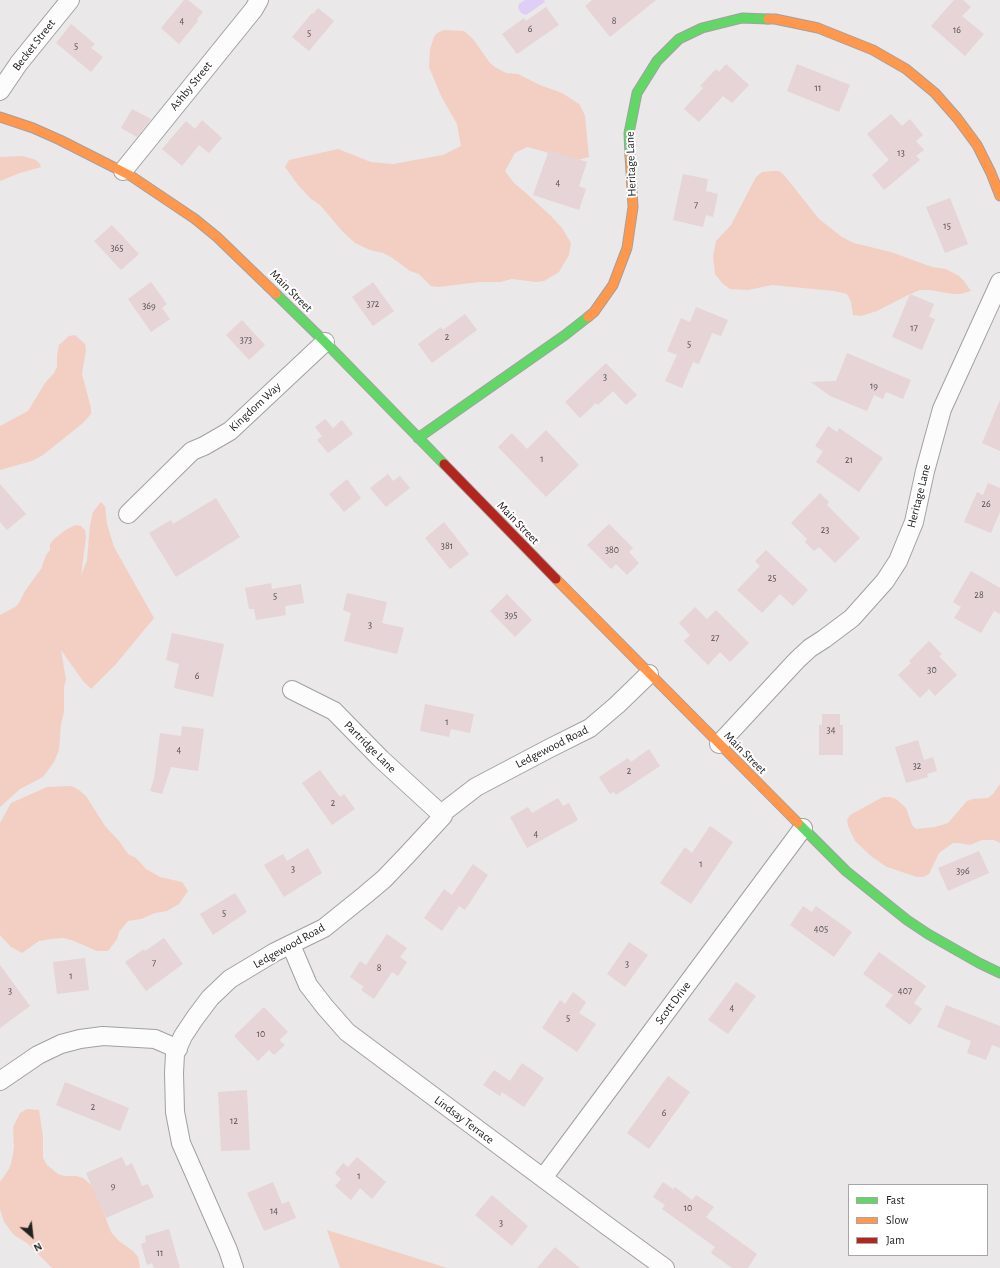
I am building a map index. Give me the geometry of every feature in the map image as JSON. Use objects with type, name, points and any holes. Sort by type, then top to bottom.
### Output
[{"type":"main road","name":"Heritage Lane","points":[[418,438],[565,335],[594,312],[613,285],[628,248],[633,207],[629,133],[637,94],[657,60],[679,39],[702,28],[742,18],[775,19],[818,28],[873,50],[906,69],[935,93],[957,118],[977,145],[991,173],[1000,196]]},
{"type":"main road","name":"Main Street","points":[[0,117],[33,128],[122,171],[176,206],[217,237],[325,342],[650,674],[846,871],[907,920],[950,947],[1000,973]]},
{"type":"street","name":"Becket Street","points":[[0,91],[19,63],[70,0]]},
{"type":"street","name":"Ashby Street","points":[[122,171],[254,9],[259,0]]},
{"type":"street","name":"Heritage Lane","points":[[719,744],[797,660],[810,648],[852,618],[885,581],[898,561],[914,522],[925,471],[942,409],[1000,282]]},
{"type":"street","name":"Kingdom Way","points":[[128,514],[192,451],[230,431],[325,342]]},
{"type":"street","name":"Ledgewood Road","points":[[234,1268],[228,1250],[181,1143],[176,1112],[174,1073],[175,1054],[183,1036],[210,998],[230,979],[275,952],[324,928],[374,887],[402,860],[443,816],[441,814],[476,787],[590,728],[650,674]]},
{"type":"street","name":"Partridge Lane","points":[[292,690],[334,711],[381,759],[441,814]]},
{"type":"street","name":"Scott Drive","points":[[543,1178],[803,828]]},
{"type":"street","name":"Lindsay Terrace","points":[[291,945],[308,984],[325,1007],[347,1032],[666,1268]]},
{"type":"street","points":[[0,1081],[38,1055],[61,1044],[80,1039],[103,1036],[155,1039],[178,1049]]},
{"type":"shaded area","points":[[525,0],[544,0],[545,2],[526,15],[521,13],[518,8],[519,4]]},
{"type":"shaded area","points":[[444,30],[464,31],[473,39],[490,63],[495,67],[506,73],[518,74],[540,85],[562,93],[579,104],[585,116],[589,157],[578,160],[555,158],[546,152],[527,147],[515,153],[505,171],[514,183],[551,216],[562,228],[571,243],[569,255],[559,272],[544,281],[536,282],[512,279],[500,282],[480,282],[438,287],[431,286],[419,274],[410,271],[391,257],[355,243],[343,232],[320,205],[310,198],[298,185],[285,167],[289,160],[338,149],[371,162],[393,164],[443,155],[461,146],[457,124],[441,96],[429,67],[430,49],[434,37],[437,33]]},
{"type":"shaded area","points":[[23,156],[36,160],[41,167],[0,181],[0,157]]},
{"type":"shaded area","points":[[779,171],[784,175],[819,219],[842,237],[854,243],[891,252],[932,267],[946,269],[959,276],[971,291],[953,294],[930,290],[920,290],[877,311],[861,316],[853,315],[851,302],[847,294],[834,291],[772,285],[748,290],[730,289],[722,283],[715,274],[713,256],[716,241],[731,225],[756,177],[762,172]]},
{"type":"shaded area","points":[[75,335],[85,344],[86,350],[82,374],[91,408],[91,414],[83,423],[43,455],[32,461],[0,470],[0,426],[28,411],[45,383],[57,367],[59,345],[69,336]]},
{"type":"shaded area","points":[[101,502],[105,506],[107,524],[114,547],[154,618],[116,664],[91,689],[83,681],[61,650],[66,680],[64,687],[64,712],[61,724],[59,750],[54,762],[43,777],[20,789],[0,807],[0,615],[15,607],[19,603],[25,591],[41,569],[46,555],[50,550],[50,544],[54,539],[75,525],[81,526],[85,530],[86,537],[81,576],[87,560],[90,525],[93,512]]},
{"type":"shaded area","points":[[1000,784],[1000,843],[994,840],[982,840],[970,845],[953,843],[939,853],[929,874],[923,877],[917,877],[887,867],[872,857],[855,841],[848,826],[847,820],[850,815],[883,797],[890,797],[896,799],[906,808],[912,825],[916,829],[935,827],[948,823],[967,801],[988,798]]},
{"type":"shaded area","points":[[72,786],[86,796],[105,826],[119,841],[128,854],[136,858],[146,869],[160,877],[182,882],[188,891],[179,904],[167,911],[155,913],[141,919],[128,921],[119,932],[117,939],[108,951],[97,951],[64,938],[39,941],[22,953],[11,947],[0,935],[0,823],[11,803],[47,787]]},
{"type":"shaded area","points":[[27,1109],[39,1110],[43,1137],[43,1158],[47,1165],[58,1174],[83,1178],[90,1184],[95,1190],[111,1232],[138,1257],[140,1268],[52,1268],[27,1243],[14,1235],[4,1222],[0,1209],[0,1182],[11,1164],[14,1148],[13,1127],[20,1113]]},
{"type":"shaded area","points":[[327,1230],[447,1268],[340,1268]]},
{"type":"building","points":[[184,0],[188,0],[203,12],[197,19],[198,21],[179,44],[161,28]]},
{"type":"building","points":[[592,0],[656,0],[610,37],[585,6]]},
{"type":"building","points":[[954,0],[963,0],[971,7],[962,16],[984,34],[965,56],[931,26]]},
{"type":"building","points":[[546,7],[559,25],[517,54],[502,34],[524,18],[526,21]]},
{"type":"building","points":[[318,8],[334,21],[309,51],[292,37]]},
{"type":"building","points":[[71,24],[95,44],[91,48],[103,57],[91,72],[56,43]]},
{"type":"building","points":[[726,64],[749,85],[732,103],[723,96],[699,122],[684,109],[703,88],[700,86],[716,69],[719,72]]},
{"type":"building","points":[[797,64],[850,85],[839,112],[787,91]]},
{"type":"building","points":[[132,109],[151,119],[137,137],[121,128]]},
{"type":"building","points":[[891,114],[902,126],[910,119],[923,135],[916,141],[924,150],[916,156],[920,160],[884,190],[872,175],[889,160],[867,134]]},
{"type":"building","points":[[202,120],[222,138],[209,153],[199,145],[182,166],[162,149],[186,121],[195,129]]},
{"type":"building","points":[[549,150],[587,162],[579,186],[586,189],[579,210],[533,195]]},
{"type":"building","points":[[683,174],[708,179],[706,191],[718,194],[713,217],[706,215],[703,227],[673,220]]},
{"type":"building","points":[[950,198],[968,244],[945,253],[926,207]]},
{"type":"building","points":[[112,225],[139,254],[121,270],[94,241]]},
{"type":"building","points":[[151,282],[167,304],[162,308],[170,319],[151,332],[128,299]]},
{"type":"building","points":[[373,282],[394,311],[373,326],[352,297]]},
{"type":"building","points":[[910,294],[934,304],[929,317],[935,319],[922,350],[892,337]]},
{"type":"building","points":[[696,307],[728,320],[721,336],[712,333],[699,364],[693,362],[682,388],[665,381],[677,355],[667,351],[681,318],[690,322]]},
{"type":"building","points":[[465,314],[477,330],[432,363],[418,344],[441,327],[443,330]]},
{"type":"building","points":[[242,320],[265,345],[249,360],[226,335]]},
{"type":"building","points":[[847,353],[911,380],[903,399],[886,392],[883,399],[874,395],[867,411],[830,396],[811,382],[836,381]]},
{"type":"building","points":[[606,363],[637,395],[626,405],[613,391],[598,405],[596,403],[580,418],[565,402]]},
{"type":"building","points":[[1000,400],[1000,451],[982,443]]},
{"type":"building","points":[[325,419],[333,428],[342,420],[353,434],[328,453],[317,440],[322,436],[315,427]]},
{"type":"building","points":[[828,426],[837,432],[839,428],[883,458],[859,492],[816,462],[823,451],[815,446]]},
{"type":"building","points":[[546,430],[579,465],[546,497],[498,447],[512,433],[527,449]]},
{"type":"building","points":[[388,474],[393,481],[400,476],[410,488],[386,507],[370,488]]},
{"type":"building","points":[[347,479],[361,498],[344,512],[329,494]]},
{"type":"building","points":[[988,483],[1000,488],[1000,512],[991,533],[964,522],[977,492],[983,495]]},
{"type":"building","points":[[0,484],[26,514],[7,530],[0,522]]},
{"type":"building","points":[[820,493],[829,502],[827,505],[860,538],[835,563],[819,547],[814,551],[805,542],[807,539],[791,523]]},
{"type":"building","points":[[216,498],[240,537],[176,577],[149,533],[171,520],[173,524]]},
{"type":"building","points":[[444,522],[469,554],[450,569],[425,538]]},
{"type":"building","points":[[609,524],[633,548],[629,552],[639,563],[627,575],[616,564],[611,569],[587,545]]},
{"type":"building","points":[[766,550],[808,590],[793,606],[780,594],[762,613],[737,590],[760,566],[755,561]]},
{"type":"building","points":[[971,571],[1000,588],[1000,614],[994,611],[981,633],[954,618],[961,607],[953,602]]},
{"type":"building","points":[[271,583],[272,589],[301,584],[304,603],[285,606],[286,615],[256,620],[254,609],[249,609],[245,588]]},
{"type":"building","points":[[347,593],[387,602],[382,623],[404,628],[397,654],[344,641],[351,613],[343,610]]},
{"type":"building","points":[[507,594],[532,620],[515,637],[490,611]]},
{"type":"building","points":[[695,607],[707,619],[716,610],[749,643],[730,662],[720,652],[708,665],[684,641],[690,635],[679,623]]},
{"type":"building","points":[[172,633],[224,644],[213,697],[174,688],[179,664],[166,660]]},
{"type":"building","points":[[929,641],[942,654],[939,656],[957,675],[935,696],[929,689],[920,698],[898,675],[911,663],[909,661]]},
{"type":"building","points":[[425,704],[474,714],[470,733],[451,729],[449,737],[420,731]]},
{"type":"building","points":[[822,714],[840,714],[840,725],[843,725],[843,755],[819,755],[819,725],[822,725]]},
{"type":"building","points":[[182,726],[204,729],[198,771],[171,767],[162,794],[150,791],[154,779],[160,733],[181,736]]},
{"type":"building","points":[[918,740],[924,760],[933,757],[937,771],[927,774],[928,777],[906,783],[895,747]]},
{"type":"building","points":[[649,749],[660,766],[616,795],[614,792],[610,794],[599,777],[628,758],[631,762]]},
{"type":"building","points":[[320,770],[340,797],[344,794],[355,809],[332,825],[302,783]]},
{"type":"building","points":[[558,798],[563,806],[569,803],[578,820],[527,848],[510,817],[528,807],[532,813]]},
{"type":"building","points":[[710,826],[733,842],[691,904],[660,883],[685,847],[692,853]]},
{"type":"building","points":[[308,848],[322,873],[284,897],[264,865],[283,854],[287,861]]},
{"type":"building","points":[[979,851],[989,873],[948,891],[938,868]]},
{"type":"building","points":[[473,864],[488,875],[465,910],[459,906],[442,931],[424,918],[444,889],[452,895]]},
{"type":"building","points":[[235,893],[247,912],[213,935],[200,914]]},
{"type":"building","points":[[803,906],[812,912],[816,906],[852,932],[834,957],[790,925]]},
{"type":"building","points":[[387,934],[407,948],[400,957],[407,962],[398,976],[392,972],[374,999],[361,990],[364,987],[350,977],[360,961],[366,965]]},
{"type":"building","points":[[164,938],[183,964],[146,991],[125,962]]},
{"type":"building","points":[[629,942],[648,955],[625,987],[607,974]]},
{"type":"building","points":[[879,952],[926,986],[914,1003],[922,1009],[910,1025],[885,1006],[893,995],[863,974]]},
{"type":"building","points":[[85,958],[89,990],[57,994],[53,962]]},
{"type":"building","points":[[0,965],[30,1006],[0,1028]]},
{"type":"building","points":[[736,982],[756,996],[728,1034],[708,1020]]},
{"type":"building","points":[[573,992],[586,1002],[579,1013],[596,1024],[577,1052],[542,1028],[560,1000],[565,1004]]},
{"type":"building","points":[[946,1005],[1000,1026],[1000,1048],[992,1045],[986,1060],[967,1053],[971,1041],[937,1027]]},
{"type":"building","points":[[264,1007],[288,1032],[279,1040],[285,1045],[274,1055],[269,1050],[258,1061],[234,1036]]},
{"type":"building","points":[[522,1063],[544,1078],[524,1107],[502,1092],[500,1096],[483,1085],[494,1070],[510,1081]]},
{"type":"building","points":[[668,1076],[690,1092],[649,1149],[627,1133]]},
{"type":"building","points":[[65,1082],[129,1108],[120,1131],[56,1105]]},
{"type":"building","points":[[247,1090],[250,1150],[221,1151],[218,1092]]},
{"type":"building","points":[[122,1157],[126,1166],[132,1163],[142,1186],[148,1184],[154,1197],[106,1218],[86,1173]]},
{"type":"building","points":[[357,1157],[386,1182],[372,1199],[360,1188],[351,1200],[335,1186],[341,1179],[335,1173],[343,1163],[348,1167]]},
{"type":"building","points":[[273,1182],[282,1204],[289,1201],[296,1218],[264,1231],[247,1193]]},
{"type":"building","points":[[663,1182],[673,1189],[675,1187],[692,1200],[696,1195],[714,1207],[706,1217],[757,1254],[748,1268],[732,1268],[711,1253],[715,1247],[662,1209],[665,1205],[653,1197]]},
{"type":"building","points":[[492,1195],[528,1226],[512,1246],[475,1215]]},
{"type":"building","points":[[169,1229],[180,1268],[154,1268],[152,1263],[147,1265],[141,1244],[146,1242],[145,1236]]},
{"type":"building","points":[[555,1247],[580,1268],[537,1268]]},
{"type":"traffic: fast","points":[[630,155],[629,133],[637,93],[657,61],[679,39],[702,28],[742,18],[768,19]]},
{"type":"traffic: fast","points":[[276,294],[444,464]]},
{"type":"traffic: fast","points":[[418,438],[565,335],[588,317]]},
{"type":"traffic: fast","points":[[798,823],[846,871],[907,920],[928,934],[979,963],[1000,973]]},
{"type":"traffic: slow","points":[[768,19],[775,19],[818,28],[873,50],[906,69],[935,93],[957,118],[977,145],[991,173],[1000,196]]},
{"type":"traffic: slow","points":[[0,117],[33,128],[60,140],[131,176],[195,219],[217,237],[276,294]]},
{"type":"traffic: slow","points":[[588,317],[594,312],[613,285],[627,248],[633,207],[630,155]]},
{"type":"traffic: slow","points":[[556,579],[798,823]]},
{"type":"traffic: jam","points":[[444,464],[556,579]]}]
